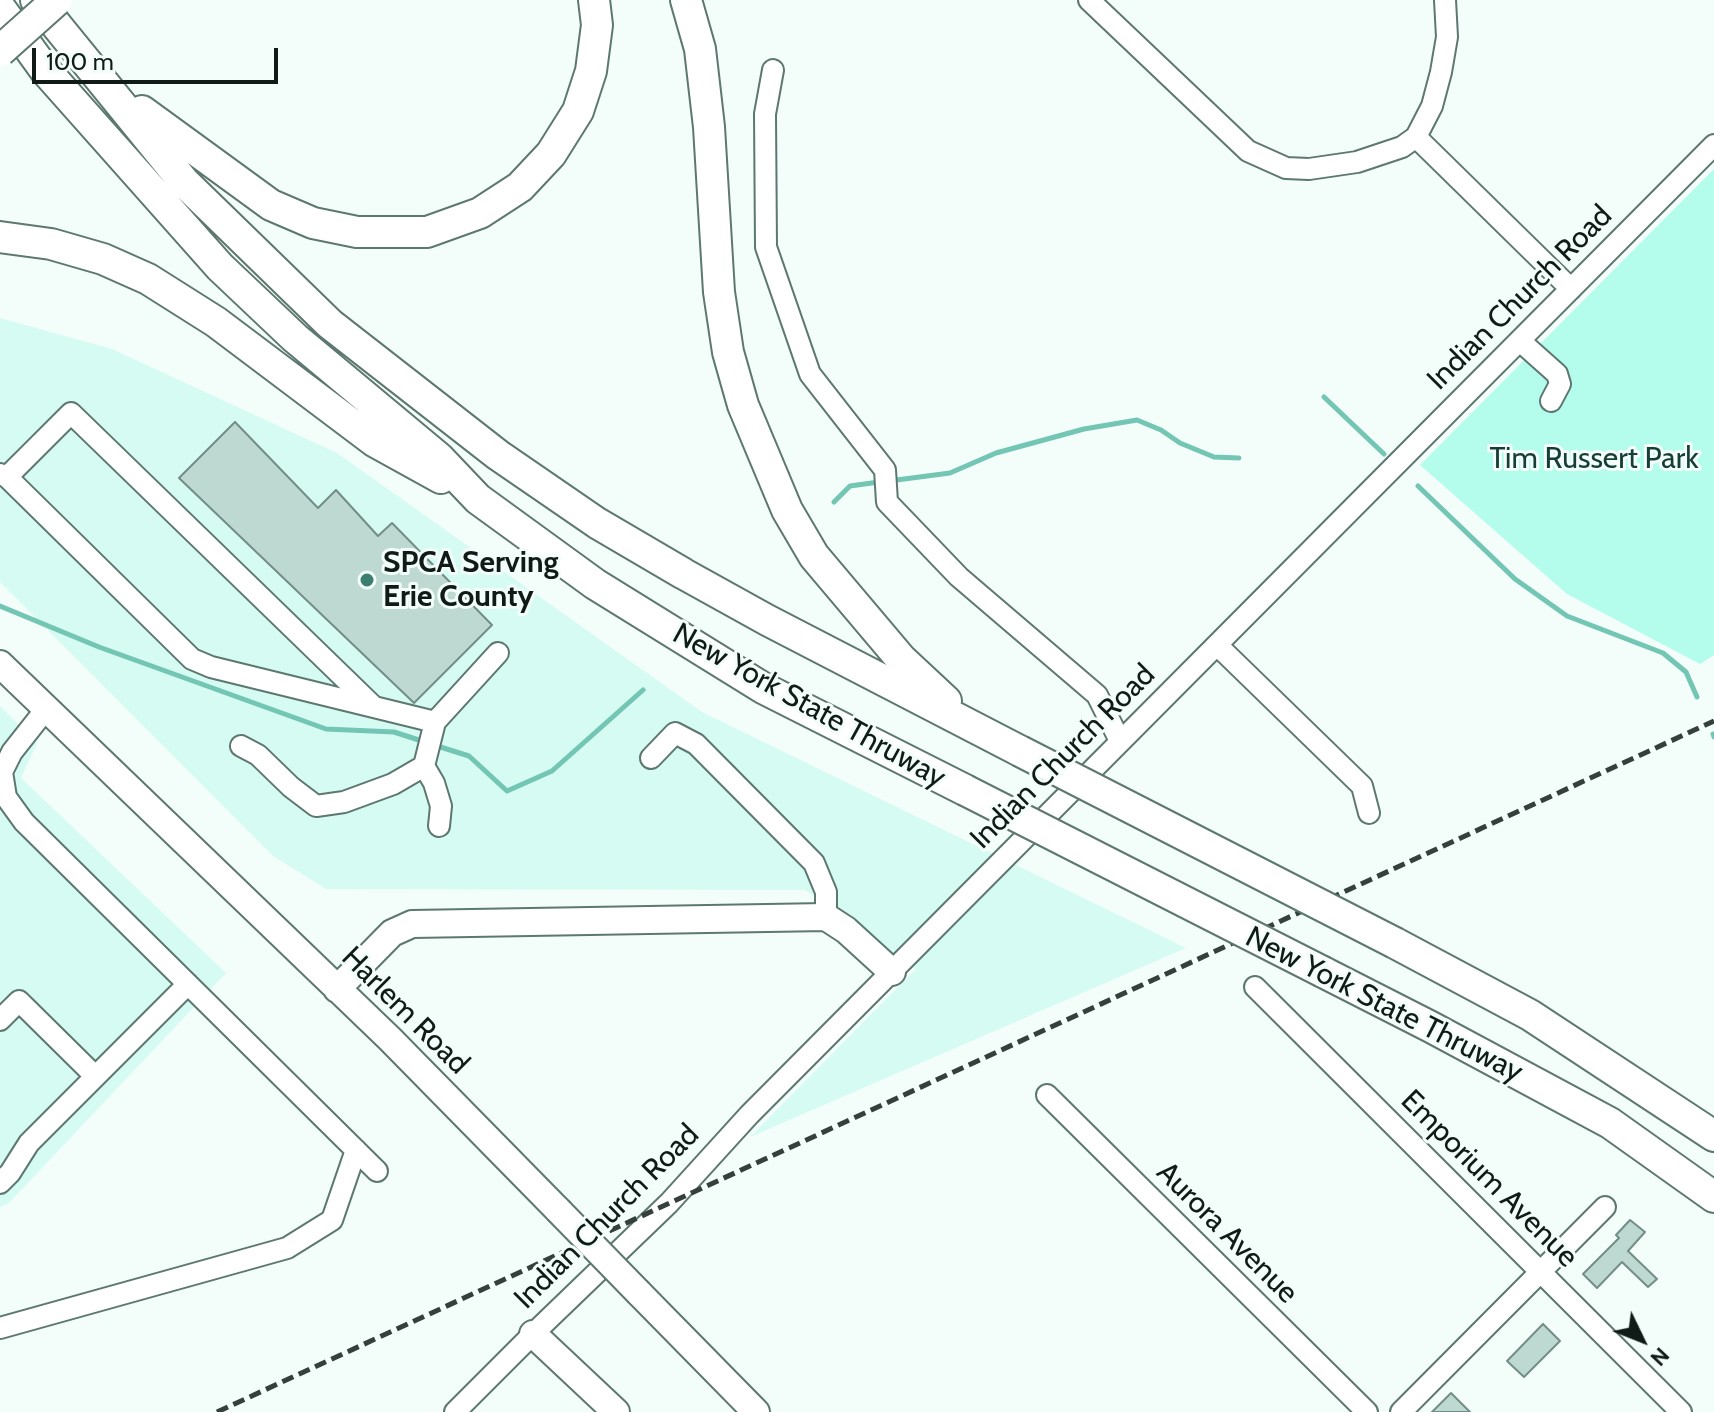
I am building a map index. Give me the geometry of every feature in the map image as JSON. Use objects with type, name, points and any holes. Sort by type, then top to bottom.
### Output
[{"type":"highway","points":[[0,24],[27,0]]},
{"type":"highway","name":"New York State Thruway","points":[[36,0],[184,182],[330,324],[498,455],[597,523],[780,627],[1530,1015],[1714,1136]]},
{"type":"highway","points":[[0,51],[57,0]]},
{"type":"highway","points":[[98,77],[271,205],[313,223],[357,232],[427,232],[480,213],[520,187],[551,154],[578,111],[591,71],[597,25],[594,0]]},
{"type":"highway","points":[[686,0],[700,49],[709,127],[719,292],[728,352],[748,418],[787,510],[814,556],[901,659],[977,728]]},
{"type":"highway","name":"New York State Thruway","points":[[0,8],[45,70],[220,267],[295,338],[439,458],[478,499],[595,584],[763,688],[1323,972],[1610,1123],[1714,1197]]},
{"type":"highway","points":[[0,237],[64,248],[103,259],[148,279],[216,322],[374,441],[478,499]]},
{"type":"main road","name":"Harlem Road","points":[[0,664],[337,989],[756,1412]]},
{"type":"main road","points":[[337,989],[392,933],[412,924],[826,917],[846,930],[892,972]]},
{"type":"main road","points":[[533,1334],[616,1412]]},
{"type":"street","points":[[1089,0],[1228,134],[1248,151],[1286,168],[1338,167],[1402,147],[1416,137],[1432,106],[1441,72],[1447,37],[1445,0]]},
{"type":"street","points":[[773,70],[765,114],[766,247],[810,374],[885,470],[887,502],[959,577],[1097,695],[1120,741]]},
{"type":"street","points":[[1416,137],[1571,289]]},
{"type":"street","name":"Indian Church Road","points":[[455,1412],[669,1203],[749,1115],[1714,145]]},
{"type":"street","points":[[1520,341],[1557,374],[1560,384],[1551,401]]},
{"type":"street","points":[[374,707],[71,413],[4,476],[192,659],[211,667],[435,722]]},
{"type":"street","points":[[1217,645],[1362,786],[1369,813]]},
{"type":"street","points":[[439,826],[441,806],[434,783],[424,766],[435,722],[498,653]]},
{"type":"street","points":[[46,709],[12,752],[2,772],[6,797],[24,822],[377,1171]]},
{"type":"street","points":[[651,758],[675,733],[696,744],[814,863],[826,892],[826,917]]},
{"type":"street","points":[[241,746],[258,755],[316,806],[344,802],[393,784],[424,766]]},
{"type":"street","points":[[0,1183],[29,1143],[188,984]]},
{"type":"street","name":"Emporium Avenue","points":[[1255,987],[1681,1412]]},
{"type":"street","points":[[0,1020],[19,1001],[95,1076]]},
{"type":"street","name":"Aurora Avenue","points":[[1047,1095],[1367,1412]]},
{"type":"street","points":[[0,1328],[287,1248],[332,1220],[356,1150]]},
{"type":"street","points":[[1401,1412],[1605,1207]]},
{"type":"shaded area","points":[[0,318],[112,349],[337,453],[702,712],[1186,948],[750,1137],[916,969],[805,890],[326,889],[273,856],[0,582]]},
{"type":"shaded area","points":[[0,706],[37,743],[21,778],[226,973],[8,1204],[0,1207]]},
{"type":"green space","name":"Tim Russert Park","points":[[1714,169],[1714,655],[1700,664],[1567,594],[1420,465]]},
{"type":"building","name":"SPCA Serving Erie County","points":[[235,422],[318,508],[336,490],[378,536],[392,523],[492,625],[414,703],[179,478]]},
{"type":"building","points":[[1630,1220],[1645,1232],[1628,1251],[1657,1279],[1648,1287],[1622,1262],[1597,1288],[1583,1274],[1619,1238],[1616,1235]]},
{"type":"building","points":[[1543,1324],[1560,1341],[1524,1377],[1507,1361]]},
{"type":"building","points":[[1451,1393],[1470,1412],[1432,1412]]},
{"type":"waterway","points":[[1324,397],[1384,454]]},
{"type":"waterway","points":[[889,481],[950,473],[996,453],[1084,429],[1137,420],[1214,457],[1239,458]]},
{"type":"waterway","points":[[834,502],[850,486],[879,482]]},
{"type":"waterway","points":[[1418,486],[1515,579],[1567,616],[1663,653],[1686,672],[1697,697]]},
{"type":"waterway","points":[[0,606],[99,647],[326,729],[394,732],[425,742]]},
{"type":"waterway","points":[[434,745],[469,756],[507,791],[552,771],[643,690]]},
{"type":"railway","points":[[217,1412],[1714,721]]},
{"type":"place","name":"SPCA Serving Erie County","points":[[367,580]]}]
